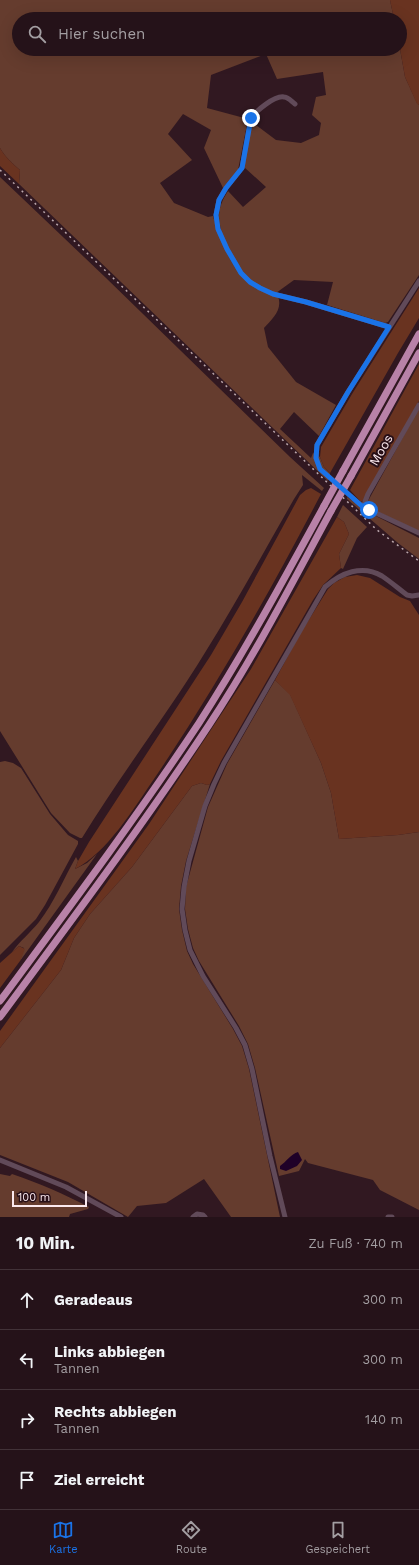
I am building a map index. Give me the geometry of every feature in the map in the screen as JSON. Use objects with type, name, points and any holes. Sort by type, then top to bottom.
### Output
[{"type":"highway","points":[[0,1001],[135,817],[199,722],[237,660],[419,334]]},
{"type":"highway","points":[[0,1017],[143,822],[210,724],[284,597],[419,353]]},
{"type":"street","points":[[294,104],[287,98],[280,96],[260,108],[251,118],[242,168],[226,188],[219,200],[216,215],[218,229],[227,249],[241,273],[250,282],[260,288],[273,294],[306,302],[389,327]]},
{"type":"street","points":[[419,281],[348,392],[317,445],[316,458],[320,469],[363,507],[419,533]]},
{"type":"street","name":"Moos","points":[[363,507],[368,494],[419,405]]},
{"type":"street","points":[[285,1217],[270,1156],[252,1068],[245,1045],[203,976],[190,950],[184,930],[182,909],[189,861],[205,806],[224,763],[325,587],[333,580],[348,572],[362,571],[381,576],[407,595],[419,595]]},
{"type":"street","points":[[0,1160],[66,1187],[120,1217]]},
{"type":"street","points":[[193,1217],[197,1214],[205,1217]]},
{"type":"shaded area","points":[[0,0],[390,0],[393,12],[12,12],[12,56],[261,56],[211,75],[207,108],[248,119],[238,170],[223,188],[204,148],[211,130],[183,114],[168,134],[192,160],[160,183],[174,203],[208,217],[213,216],[228,255],[243,276],[253,285],[278,296],[278,310],[264,328],[268,347],[296,382],[336,405],[319,436],[294,412],[280,429],[311,458],[313,453],[320,457],[324,467],[330,473],[328,481],[19,184],[20,170],[6,157],[0,148]]},
{"type":"shaded area","points":[[390,0],[419,0],[419,105],[417,104],[405,77],[401,56],[407,56],[407,12],[393,12]]},
{"type":"shaded area","points":[[267,56],[401,56],[405,77],[419,105],[419,275],[388,322],[385,323],[327,305],[333,282],[294,280],[276,293],[258,285],[246,276],[240,269],[225,242],[220,224],[219,213],[224,197],[228,191],[243,207],[266,187],[244,167],[252,122],[276,140],[301,143],[319,135],[321,123],[312,115],[316,97],[326,95],[323,72],[277,79]]},
{"type":"shaded area","points":[[0,148],[6,157],[20,170],[19,184],[0,166]]},
{"type":"shaded area","points":[[0,177],[324,488],[322,491],[302,475],[303,485],[191,675],[82,838],[70,833],[51,813],[0,731]]},
{"type":"shaded area","points":[[419,288],[419,318],[330,473],[324,467],[320,457],[321,447],[352,394]]},
{"type":"shaded area","points":[[419,364],[419,401],[364,500],[361,502],[350,490]]},
{"type":"shaded area","points":[[419,408],[419,531],[370,508],[368,501]]},
{"type":"shaded area","points":[[311,488],[321,494],[262,603],[221,674],[129,816],[98,852],[87,862],[75,869],[89,842],[211,655],[242,602],[300,495]]},
{"type":"shaded area","points":[[347,497],[368,512],[419,538],[419,559],[398,543],[347,499]]},
{"type":"shaded area","points":[[343,505],[367,527],[357,538],[343,569],[341,568],[339,554],[349,534],[344,522],[337,517]]},
{"type":"shaded area","points":[[337,517],[344,522],[349,534],[339,554],[341,568],[323,585],[313,600],[221,761],[210,784],[207,785],[201,783],[192,786],[132,867],[90,914],[74,938],[61,970],[0,1048],[0,1031],[149,824],[251,669]]},
{"type":"shaded area","points":[[357,575],[370,578],[400,597],[410,601],[419,615],[419,832],[339,839],[331,793],[321,763],[290,695],[275,680],[300,634],[328,589],[334,583],[345,577]]},
{"type":"shaded area","points":[[275,680],[290,694],[321,763],[331,793],[339,839],[419,832],[419,1210],[380,1190],[373,1180],[308,1163],[305,1159],[299,1171],[279,1176],[255,1068],[248,1044],[239,1026],[199,961],[193,948],[185,909],[186,887],[208,807],[227,764]]},
{"type":"shaded area","points":[[5,761],[13,763],[21,768],[50,814],[68,835],[78,841],[78,844],[36,919],[0,955],[0,762]]},
{"type":"shaded area","points":[[201,783],[207,785],[210,784],[186,861],[181,886],[179,909],[182,930],[187,951],[193,964],[242,1046],[249,1069],[280,1217],[231,1217],[204,1179],[166,1203],[137,1206],[128,1217],[68,1182],[0,1155],[0,1048],[61,970],[74,938],[90,914],[132,867],[192,786]]},
{"type":"shaded area","points":[[97,854],[20,961],[24,948],[19,946],[12,952],[44,915],[76,857],[78,861],[75,869],[87,863]]},
{"type":"shaded area","points":[[19,946],[25,949],[20,961],[0,988],[0,963]]},
{"type":"shaded area","points":[[298,1152],[302,1160],[297,1166],[286,1171],[280,1169],[280,1166],[293,1154]]},
{"type":"shaded area","points":[[0,1174],[10,1176],[12,1174],[32,1181],[89,1207],[88,1209],[70,1214],[69,1217],[0,1217]]},
{"type":"railway","points":[[0,170],[377,530],[419,561]]},
{"type":"route","points":[[251,118],[242,168],[226,188],[219,200],[216,215],[218,229],[227,249],[241,273],[250,282],[273,294],[306,302],[389,327],[317,445],[316,458],[320,469],[363,507],[369,510]]}]
